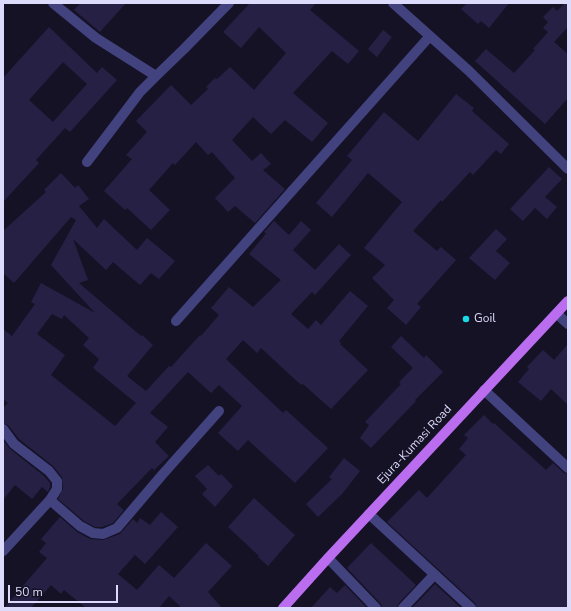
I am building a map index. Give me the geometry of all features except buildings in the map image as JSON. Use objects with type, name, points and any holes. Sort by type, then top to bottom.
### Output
[{"type":"main road","name":"Ejura-Kumasi Road","points":[[284,608],[328,558],[568,301]]},
{"type":"street","points":[[53,3],[96,38],[156,76]]},
{"type":"street","points":[[87,162],[140,92],[229,3]]},
{"type":"street","points":[[393,3],[469,71],[568,169]]},
{"type":"street","points":[[176,321],[430,36]]},
{"type":"street","points":[[557,314],[568,324]]},
{"type":"street","points":[[484,390],[568,468]]},
{"type":"street","points":[[50,500],[80,526],[93,533],[103,534],[117,528],[162,474],[219,411]]},
{"type":"street","points":[[3,430],[14,444],[49,471],[58,481],[57,489],[50,500],[3,551]]},
{"type":"street","points":[[369,514],[434,575],[472,608]]},
{"type":"street","points":[[328,558],[376,608]]},
{"type":"street","points":[[403,608],[434,575]]},
{"type":"place","name":"Goil","points":[[466,319]]}]
